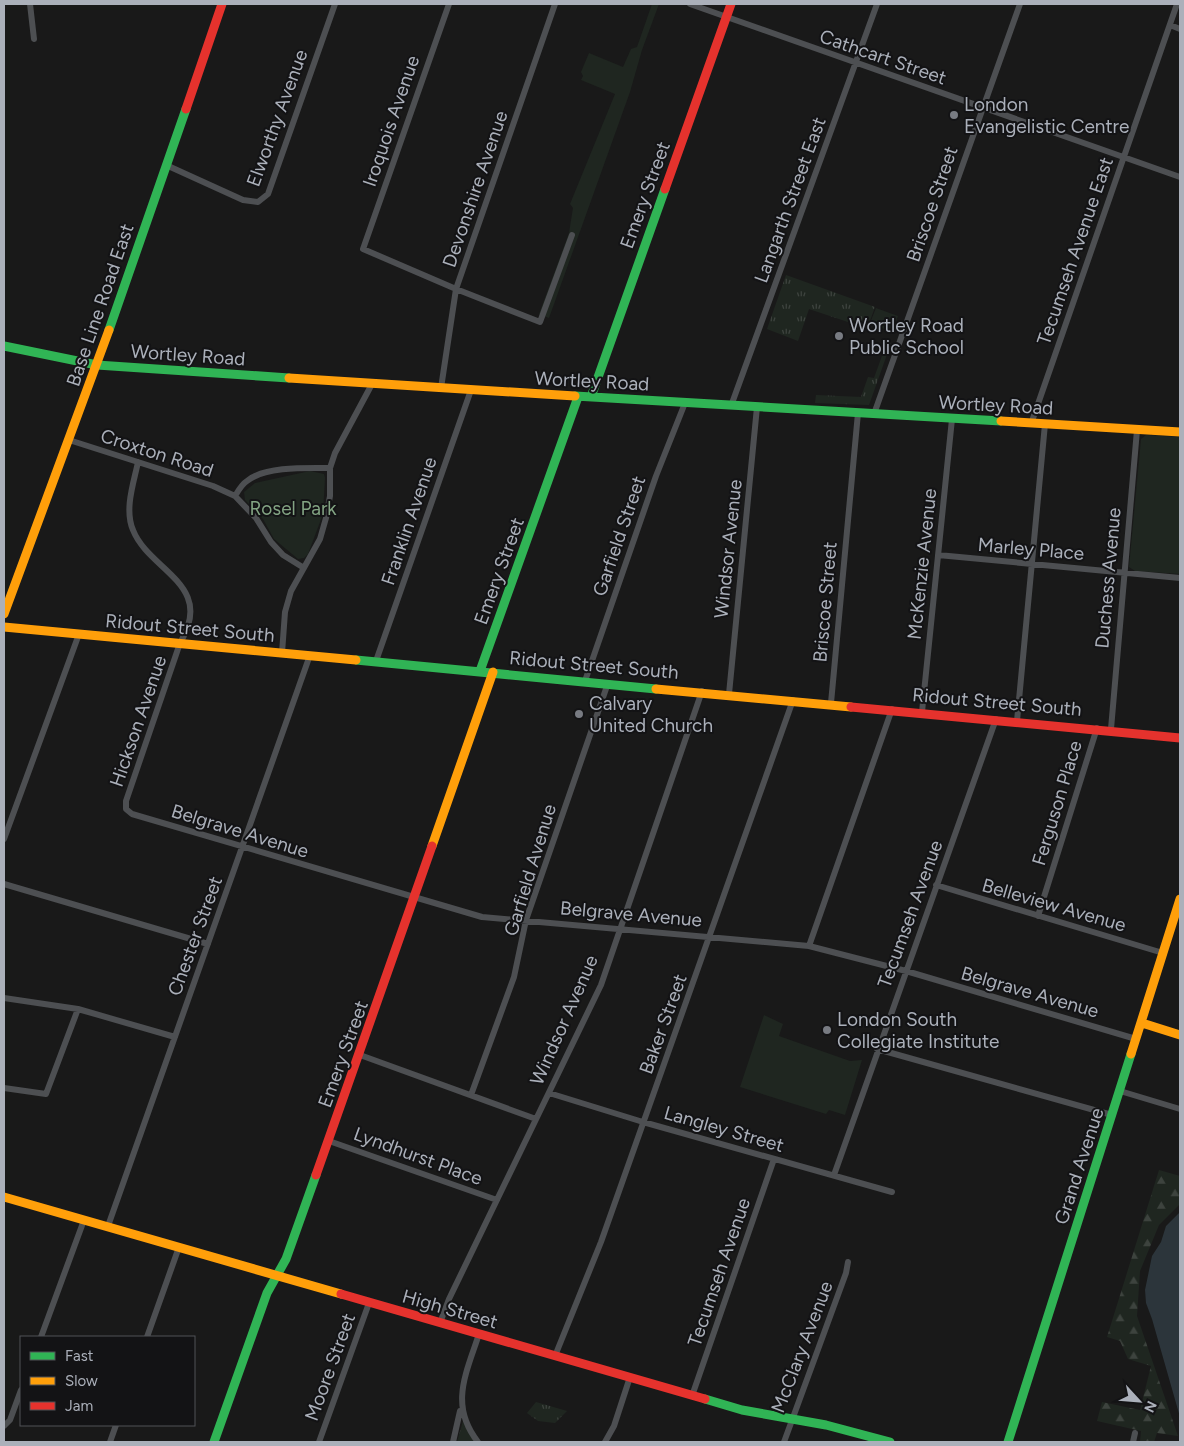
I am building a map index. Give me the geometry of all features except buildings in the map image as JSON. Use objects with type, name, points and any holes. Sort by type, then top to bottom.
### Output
[{"type":"street","points":[[30,4],[34,39]]},
{"type":"street","name":"Base Line Road East","points":[[4,614],[97,366],[222,4]]},
{"type":"street","name":"Elworthy Avenue","points":[[166,165],[243,200],[258,202],[268,194],[334,4]]},
{"type":"street","name":"Iroquois Avenue","points":[[449,4],[363,249],[456,289]]},
{"type":"street","name":"Devonshire Avenue","points":[[441,388],[456,289],[555,4]]},
{"type":"street","name":"Cathcart Street","points":[[690,4],[1180,177]]},
{"type":"street","name":"Emery Street","points":[[591,397],[731,4]]},
{"type":"street","name":"Langarth Street East","points":[[731,406],[877,4]]},
{"type":"street","name":"Briscoe Street","points":[[874,414],[1020,4]]},
{"type":"street","name":"Tecumseh Avenue East","points":[[1031,424],[1177,4]]},
{"type":"street","points":[[1170,25],[1180,29]]},
{"type":"street","points":[[456,289],[540,322],[572,235]]},
{"type":"street","name":"Wortley Road","points":[[4,346],[97,366],[578,397],[1180,432]]},
{"type":"street","points":[[282,653],[285,612],[292,591],[320,539],[326,518],[330,496],[330,468],[335,453],[372,384]]},
{"type":"street","name":"Franklin Avenue","points":[[376,661],[471,390]]},
{"type":"street","name":"Emery Street","points":[[480,671],[578,397]]},
{"type":"street","name":"Garfield Street","points":[[585,681],[656,476],[685,403]]},
{"type":"street","name":"Windsor Avenue","points":[[730,694],[757,407]]},
{"type":"street","name":"Briscoe Street","points":[[831,703],[858,413]]},
{"type":"street","name":"McKenzie Avenue","points":[[922,712],[952,419]]},
{"type":"street","points":[[1017,721],[1030,564],[1045,424]]},
{"type":"street","name":"Duchess Avenue","points":[[1111,729],[1137,430]]},
{"type":"street","name":"Croxton Road","points":[[69,440],[235,496],[256,518],[283,555],[304,568]]},
{"type":"street","name":"Hickson Avenue","points":[[126,809],[126,801],[180,643],[190,621],[190,605],[182,586],[141,543],[133,530],[131,496],[138,462]]},
{"type":"street","points":[[235,496],[246,481],[258,475],[304,467],[330,468]]},
{"type":"street","name":"Marley Place","points":[[938,555],[1180,578]]},
{"type":"street","name":"Ridout Street South","points":[[4,627],[1111,729],[1180,738]]},
{"type":"street","points":[[4,839],[79,634]]},
{"type":"street","name":"Chester Street","points":[[108,1226],[310,655]]},
{"type":"street","name":"Emery Street","points":[[214,1442],[267,1293],[286,1259],[329,1141],[493,672]]},
{"type":"street","name":"Garfield Avenue","points":[[471,1095],[514,977],[526,920],[608,683]]},
{"type":"street","name":"Windsor Avenue","points":[[440,1323],[449,1299],[601,984],[618,930],[702,692]]},
{"type":"street","name":"Baker Street","points":[[555,1356],[600,1242],[711,936],[793,700]]},
{"type":"street","points":[[809,946],[892,709]]},
{"type":"street","name":"Tecumseh Avenue","points":[[834,1175],[877,1049],[996,719]]},
{"type":"street","name":"Ferguson Place","points":[[1038,916],[1097,728]]},
{"type":"street","name":"Belgrave Avenue","points":[[126,809],[132,814],[243,848],[482,917],[809,946],[906,971],[1136,1039]]},
{"type":"street","points":[[4,884],[208,944]]},
{"type":"street","name":"Belleview Avenue","points":[[936,885],[1163,953]]},
{"type":"street","name":"Grand Avenue","points":[[1008,1442],[1180,899]]},
{"type":"street","points":[[4,998],[78,1010],[175,1037]]},
{"type":"street","points":[[4,1088],[46,1094],[78,1010]]},
{"type":"street","points":[[1142,1023],[1180,1035]]},
{"type":"street","points":[[877,1049],[1112,1116]]},
{"type":"street","points":[[360,1055],[536,1119]]},
{"type":"street","points":[[1120,1091],[1180,1109]]},
{"type":"street","name":"Langley Street","points":[[549,1093],[643,1122],[892,1192]]},
{"type":"street","name":"Lyndhurst Place","points":[[329,1141],[497,1200]]},
{"type":"street","name":"Tecumseh Avenue","points":[[692,1396],[774,1159]]},
{"type":"street","name":"High Street","points":[[4,1197],[742,1410],[792,1418],[890,1442]]},
{"type":"street","points":[[41,1336],[84,1220]]},
{"type":"street","points":[[147,1336],[179,1247]]},
{"type":"street","name":"McClary Avenue","points":[[784,1442],[846,1273],[848,1262]]},
{"type":"street","name":"Moore Street","points":[[319,1442],[369,1303]]},
{"type":"street","points":[[452,1442],[458,1421],[464,1380],[479,1334]]},
{"type":"street","points":[[606,1442],[614,1426],[630,1377]]},
{"type":"street","points":[[4,1426],[10,1420],[20,1393]]},
{"type":"street","points":[[462,1395],[461,1410],[464,1421],[478,1442]]},
{"type":"street","points":[[110,1442],[116,1426]]},
{"type":"street","points":[[1133,1442],[1135,1433]]},
{"type":"green space","points":[[652,4],[659,4],[642,50],[630,92],[549,318],[539,314],[569,233],[573,208],[570,204],[615,94],[581,80],[583,76],[581,72],[589,53],[623,67],[631,49],[637,47]]},
{"type":"green space","points":[[786,275],[875,307],[868,326],[853,321],[851,323],[809,309],[798,341],[767,329]]},
{"type":"green space","points":[[876,308],[898,316],[892,332],[870,323]]},
{"type":"green space","points":[[887,342],[891,343],[869,405],[815,403],[816,395],[861,397],[868,377],[874,378]]},
{"type":"green space","points":[[1146,435],[1180,437],[1180,574],[1135,571],[1129,567],[1141,439]]},
{"type":"green space","name":"Rosel Park","points":[[310,471],[324,474],[323,514],[308,554],[304,558],[298,559],[274,539],[263,519],[245,500],[244,492],[255,483]]},
{"type":"green space","points":[[764,1015],[783,1024],[779,1036],[850,1061],[862,1060],[845,1115],[829,1110],[826,1114],[740,1087]]},
{"type":"green space","points":[[1159,1170],[1180,1176],[1180,1204],[1159,1225],[1140,1271],[1137,1316],[1178,1436],[1157,1433],[1154,1442],[1140,1442],[1141,1431],[1097,1421],[1102,1402],[1140,1410],[1151,1366],[1128,1359],[1120,1341],[1107,1337]]},
{"type":"green space","points":[[536,1402],[567,1411],[555,1423],[538,1421],[527,1413]]},
{"type":"green space","points":[[463,1421],[474,1442],[457,1442]]},
{"type":"shaded area","points":[[1180,1212],[1180,1417],[1146,1303],[1145,1290],[1152,1256],[1161,1242],[1166,1226]]},
{"type":"traffic: fast","points":[[109,330],[186,109]]},
{"type":"traffic: fast","points":[[591,397],[665,189]]},
{"type":"traffic: fast","points":[[4,346],[97,365],[289,378]]},
{"type":"traffic: fast","points":[[575,396],[1001,421]]},
{"type":"traffic: fast","points":[[480,671],[578,397]]},
{"type":"traffic: fast","points":[[356,660],[656,689]]},
{"type":"traffic: fast","points":[[1008,1442],[1131,1054]]},
{"type":"traffic: fast","points":[[214,1442],[267,1293],[286,1259],[316,1175]]},
{"type":"traffic: fast","points":[[705,1399],[742,1410],[826,1425],[890,1442]]},
{"type":"traffic: slow","points":[[4,614],[109,330]]},
{"type":"traffic: slow","points":[[289,378],[575,396]]},
{"type":"traffic: slow","points":[[1001,421],[1180,432]]},
{"type":"traffic: slow","points":[[4,627],[356,660]]},
{"type":"traffic: slow","points":[[432,846],[493,672]]},
{"type":"traffic: slow","points":[[656,689],[851,707]]},
{"type":"traffic: slow","points":[[1131,1054],[1180,899]]},
{"type":"traffic: slow","points":[[1142,1023],[1180,1035]]},
{"type":"traffic: slow","points":[[4,1197],[341,1294]]},
{"type":"traffic: jam","points":[[186,109],[222,4]]},
{"type":"traffic: jam","points":[[665,189],[731,4]]},
{"type":"traffic: jam","points":[[851,707],[1180,738]]},
{"type":"traffic: jam","points":[[316,1175],[432,846]]},
{"type":"traffic: jam","points":[[341,1294],[705,1399]]},
{"type":"place","name":"London Evangelistic Centre","points":[[954,115]]},
{"type":"place","name":"Wortley Road Public School","points":[[839,336]]},
{"type":"place","name":"Calvary United Church","points":[[579,714]]},
{"type":"place","name":"London South Collegiate Institute","points":[[827,1030]]}]
